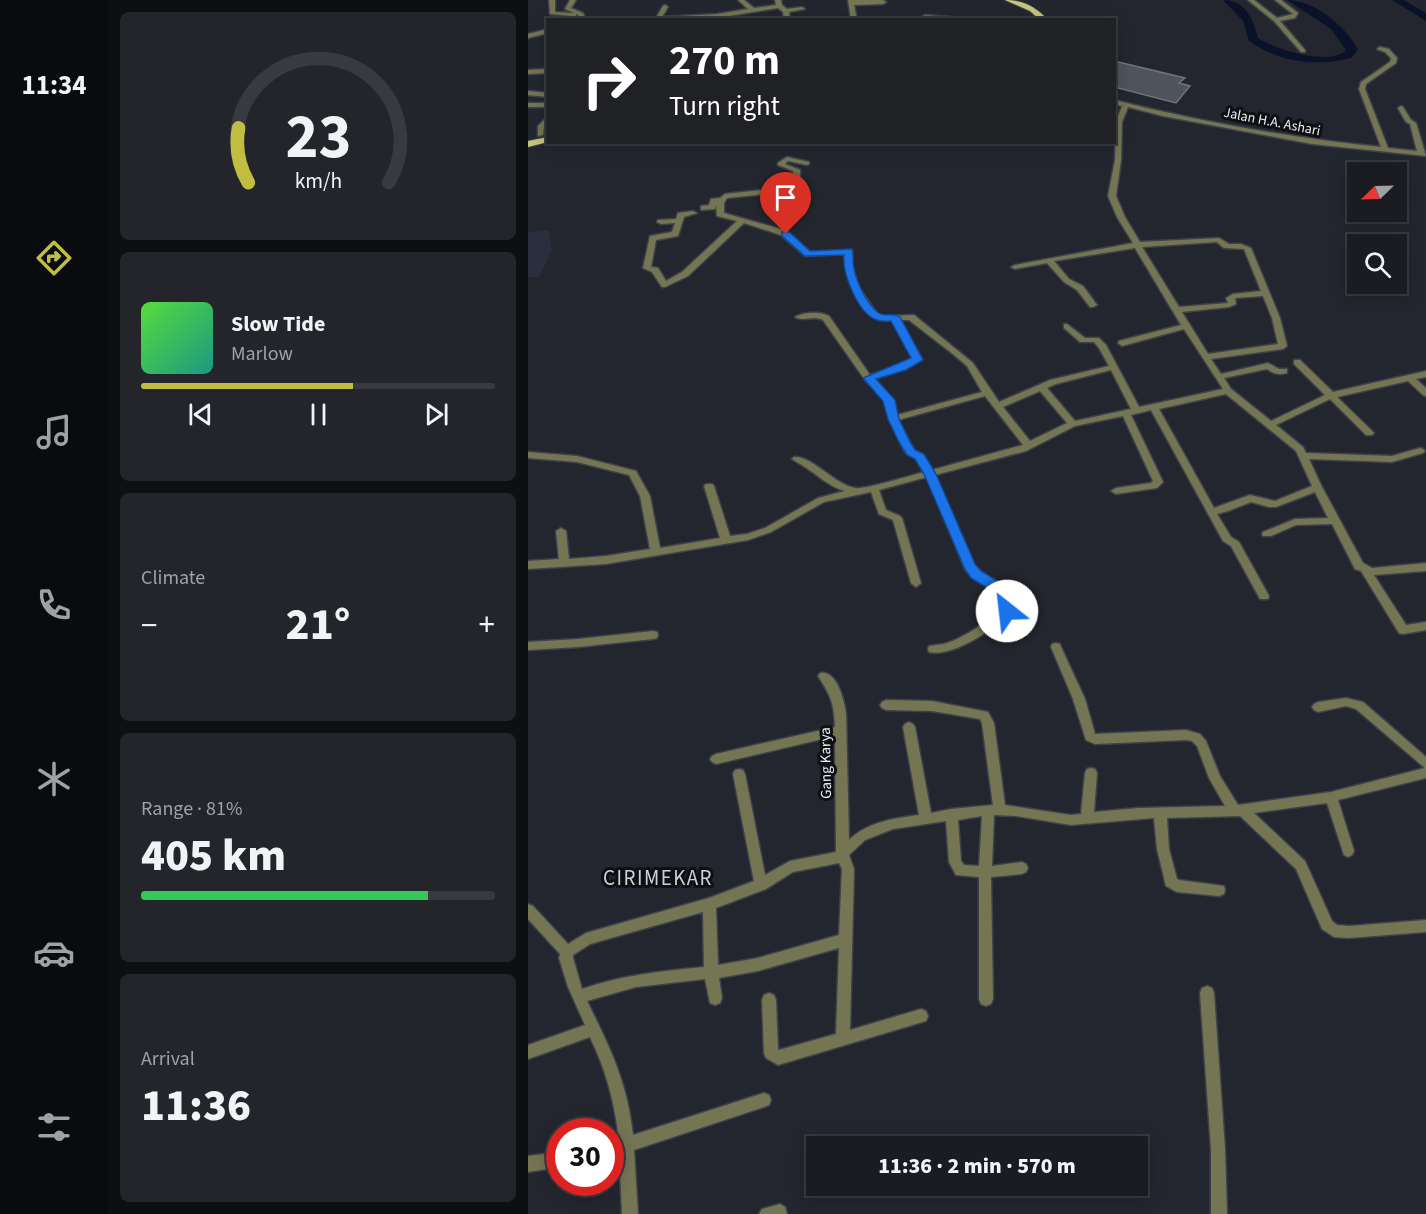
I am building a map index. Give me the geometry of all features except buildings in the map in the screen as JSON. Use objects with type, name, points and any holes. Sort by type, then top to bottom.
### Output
[{"type":"main road","points":[[1009,0],[1033,9],[1043,18]]},
{"type":"main road","points":[[1022,0],[1040,7],[1054,17]]},
{"type":"main road","points":[[528,139],[545,136]]},
{"type":"main road","points":[[528,144],[545,136]]},
{"type":"street","points":[[552,0],[552,13],[574,15],[573,18]]},
{"type":"street","points":[[573,0],[568,9],[581,14],[582,18]]},
{"type":"street","points":[[741,0],[754,10]]},
{"type":"street","points":[[1251,0],[1275,20],[1304,51]]},
{"type":"street","points":[[1275,20],[1293,17],[1296,14],[1278,0]]},
{"type":"street","points":[[854,18],[851,1],[883,2]]},
{"type":"street","points":[[658,18],[712,17],[754,10],[778,3],[786,11],[787,18]]},
{"type":"street","points":[[658,18],[665,7]]},
{"type":"street","points":[[786,11],[802,9]]},
{"type":"street","points":[[642,10],[642,18]]},
{"type":"street","points":[[528,36],[546,32]]},
{"type":"street","points":[[1380,49],[1391,54],[1394,58],[1393,63],[1363,83],[1362,89],[1385,150]]},
{"type":"street","points":[[528,72],[546,71]]},
{"type":"street","points":[[528,93],[546,95]]},
{"type":"street","name":"Jalan H.A. Ashari","points":[[1116,102],[1312,142],[1423,154]]},
{"type":"street","points":[[528,105],[546,105]]},
{"type":"street","points":[[1126,105],[1119,122],[1118,160],[1112,196],[1136,245],[1228,391],[1294,442],[1304,456],[1317,487],[1356,561],[1366,571],[1403,630],[1426,626]]},
{"type":"street","points":[[1401,108],[1408,121],[1413,123],[1423,154]]},
{"type":"street","points":[[545,136],[541,126],[546,120]]},
{"type":"street","points":[[704,208],[712,207],[714,201],[722,200],[730,195],[792,189],[796,182],[797,170],[780,164],[787,159],[807,163]]},
{"type":"street","points":[[722,200],[718,207],[720,214],[743,221]]},
{"type":"street","points":[[693,213],[681,215],[675,234],[654,237],[651,243],[647,268],[655,270],[665,285],[685,274],[743,221]]},
{"type":"street","points":[[743,221],[744,228],[771,237],[784,233],[808,254],[849,252],[848,266],[854,286],[873,314],[880,318],[905,316],[915,319],[956,352],[970,365],[987,393],[1029,447]]},
{"type":"street","points":[[661,222],[678,222]]},
{"type":"street","points":[[1015,267],[1136,245],[1189,240],[1219,240],[1227,246],[1244,246],[1247,248],[1281,334],[1283,346],[1205,357]]},
{"type":"street","points":[[1049,260],[1060,276],[1066,278],[1072,286],[1080,288],[1093,305]]},
{"type":"street","points":[[1178,310],[1228,305],[1232,304],[1230,298],[1233,296],[1265,293]]},
{"type":"street","points":[[799,317],[820,315],[826,318],[868,378],[889,400],[893,419],[909,451],[920,456],[930,474],[969,566],[991,584],[1007,607],[1003,615],[978,631],[949,647],[933,649]]},
{"type":"street","points":[[868,378],[902,367],[918,358],[894,317]]},
{"type":"street","points":[[1067,326],[1083,340],[1097,341],[1114,367],[1136,409]]},
{"type":"street","points":[[1122,343],[1186,326]]},
{"type":"street","points":[[1297,362],[1369,433]]},
{"type":"street","points":[[1219,377],[1268,366],[1276,372],[1284,371]]},
{"type":"street","points":[[998,406],[1068,377],[1114,367]]},
{"type":"street","points":[[1271,424],[1329,396],[1426,374]]},
{"type":"street","points":[[1409,377],[1426,393]]},
{"type":"street","points":[[1041,387],[1073,424]]},
{"type":"street","points":[[528,565],[656,553],[758,534],[821,500],[1029,447],[1058,429],[1073,424],[1228,391]]},
{"type":"street","points":[[893,419],[987,393]]},
{"type":"street","points":[[1153,406],[1211,512],[1227,539],[1235,544],[1264,596]]},
{"type":"street","points":[[1116,491],[1154,486],[1158,482],[1125,412]]},
{"type":"street","points":[[1304,456],[1392,459],[1420,451]]},
{"type":"street","points":[[528,455],[577,459],[633,473],[645,496],[656,553]]},
{"type":"street","points":[[797,459],[809,463],[834,483],[854,492]]},
{"type":"street","points":[[709,486],[726,541]]},
{"type":"street","points":[[1211,512],[1226,509],[1250,498],[1276,504],[1317,487]]},
{"type":"street","points":[[874,488],[882,512],[897,518],[916,583]]},
{"type":"street","points":[[1267,534],[1294,522],[1335,520]]},
{"type":"street","points":[[561,531],[564,563]]},
{"type":"street","points":[[1366,571],[1426,567]]},
{"type":"street","points":[[528,646],[653,635]]},
{"type":"street","points":[[1056,647],[1079,699],[1090,737],[1095,739],[1186,735],[1196,737],[1202,744],[1209,766],[1238,810],[1301,865],[1324,920],[1331,930],[1349,932],[1426,926]]},
{"type":"street","name":"Gang Karya","points":[[824,676],[831,682],[838,700],[843,855],[848,875],[844,940],[843,1038]]},
{"type":"street","points":[[1318,707],[1346,702],[1359,705],[1426,764]]},
{"type":"street","points":[[886,705],[932,706],[984,715],[988,723],[994,810],[985,872],[986,999]]},
{"type":"street","points":[[909,727],[926,819]]},
{"type":"street","points":[[716,759],[840,730]]},
{"type":"street","points":[[1087,818],[1091,772]]},
{"type":"street","points":[[567,952],[578,943],[594,937],[709,904],[761,885],[790,867],[843,855],[855,840],[867,832],[892,824],[951,814],[994,810],[1063,820],[1160,812],[1238,810],[1331,797],[1426,772]]},
{"type":"street","points":[[739,774],[761,885]]},
{"type":"street","points":[[1331,797],[1348,851]]},
{"type":"street","points":[[1160,812],[1163,849],[1171,882],[1177,886],[1219,890]]},
{"type":"street","points":[[951,814],[958,868],[965,872],[1022,868]]},
{"type":"street","points":[[709,904],[711,971],[715,998]]},
{"type":"street","points":[[528,910],[567,952],[569,970],[616,1084],[621,1100],[621,1118]]},
{"type":"street","points":[[580,997],[627,981],[755,965],[844,940]]},
{"type":"street","points":[[1207,993],[1218,1149],[1219,1214]]},
{"type":"street","points":[[769,1000],[771,1053],[776,1058],[921,1016]]},
{"type":"street","points":[[528,1052],[594,1029]]},
{"type":"street","points":[[624,1141],[764,1100]]},
{"type":"street","points":[[528,1164],[546,1162]]},
{"type":"street","points":[[624,1171],[630,1214]]},
{"type":"shaded area","points":[[549,230],[552,251],[539,277],[528,277],[528,232]]},
{"type":"waterway","points":[[1228,0],[1248,20],[1253,39],[1263,46],[1298,58],[1323,59],[1347,56],[1352,50],[1342,34],[1335,27],[1292,0]]},
{"type":"waterway","points":[[1397,0],[1426,18]]},
{"type":"district","name":"CIRIMEKAR","points":[[658,878]]},
{"type":"route","points":[[786,234],[808,254],[829,251],[849,252],[848,266],[854,286],[876,317],[894,317],[918,357],[917,360],[902,367],[868,378],[889,400],[893,419],[905,442],[911,452],[920,456],[930,474],[969,566],[991,584],[1007,607],[1007,611]]}]
